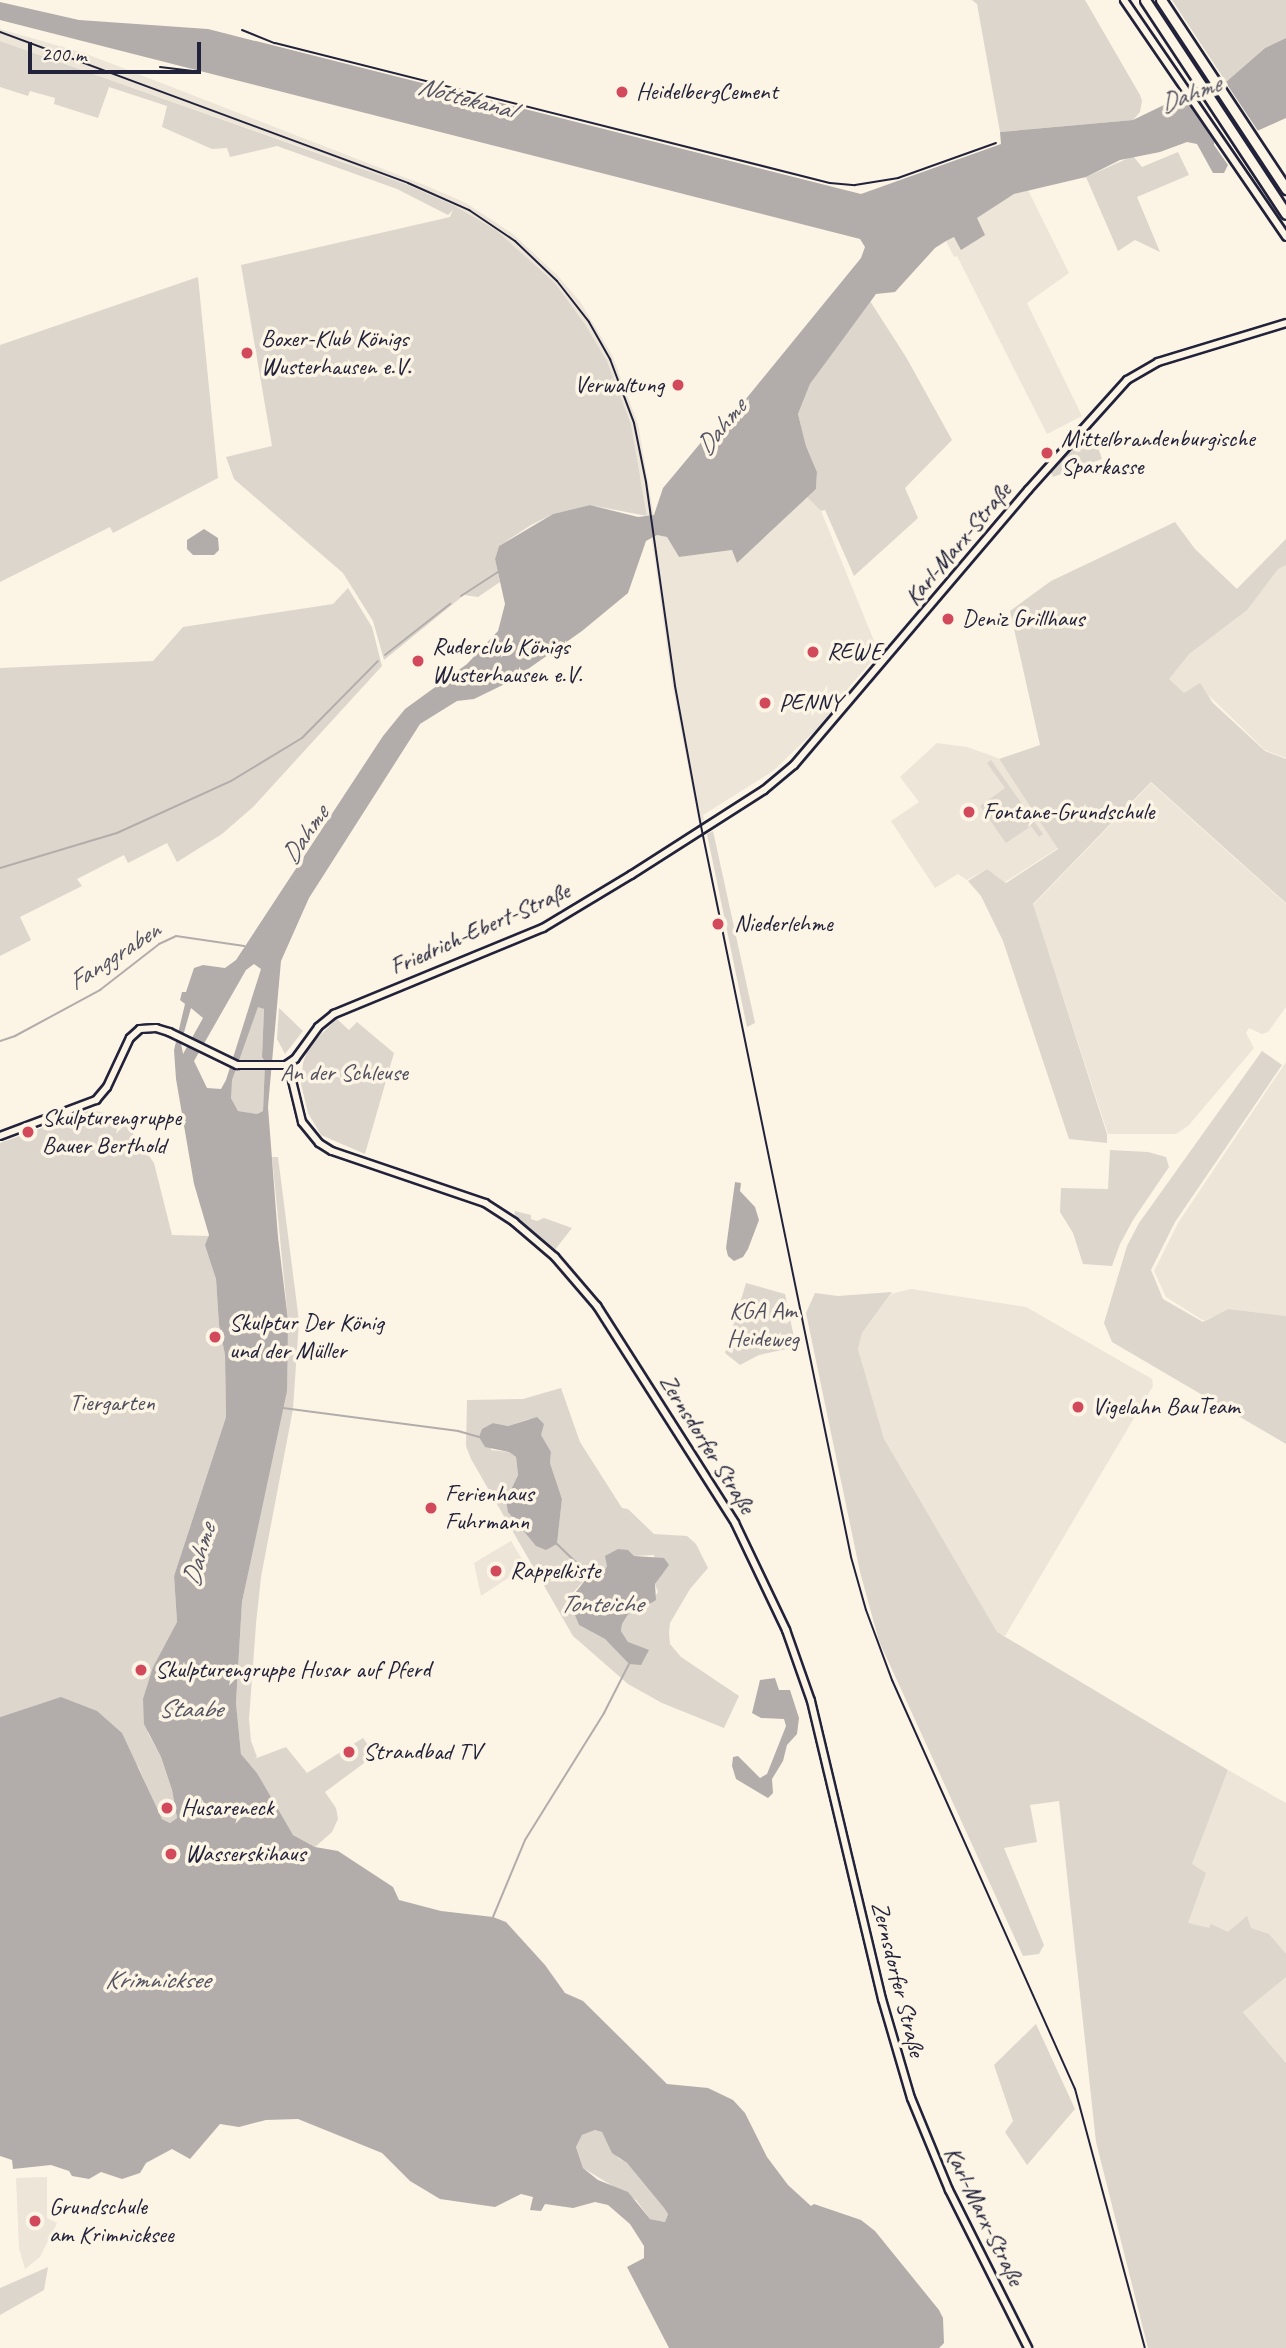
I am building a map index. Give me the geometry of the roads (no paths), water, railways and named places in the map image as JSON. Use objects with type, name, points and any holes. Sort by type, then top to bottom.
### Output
[{"type":"highway","points":[[1145,0],[1286,214]]},
{"type":"highway","points":[[1161,0],[1286,188]]},
{"type":"street","points":[[1124,0],[1286,237]]},
{"type":"street","name":"Karl-Marx-Straße","points":[[688,838],[775,782],[812,747],[1028,490],[1127,380],[1158,362],[1286,323]]},
{"type":"street","name":"Friedrich-Ebert-Straße","points":[[288,1064],[326,1020],[356,1003],[543,928],[688,838]]},
{"type":"street","points":[[0,1136],[96,1100],[107,1087],[130,1038],[140,1029],[156,1028],[187,1039],[234,1064],[288,1064]]},
{"type":"street","name":"Zernsdorfer Straße","points":[[288,1064],[302,1122],[319,1143],[485,1203],[514,1222],[555,1257],[597,1306],[718,1493],[777,1608],[803,1676],[888,2024],[911,2098]]},
{"type":"street","name":"Karl-Marx-Straße","points":[[911,2098],[945,2182],[1028,2348]]},
{"type":"water","points":[[0,2],[79,20],[208,29],[861,194],[1001,144],[1000,132],[1133,120],[1168,103],[1198,97],[1226,82],[1265,48],[1286,38],[1286,118],[1257,131],[1247,116],[1216,129],[1214,145],[1228,165],[1224,173],[1213,173],[1197,144],[1187,142],[1160,152],[1120,160],[1086,177],[1014,194],[977,218],[985,235],[961,250],[954,237],[946,241],[935,248],[895,292],[876,294],[810,384],[798,414],[806,446],[817,472],[816,489],[737,563],[732,550],[679,557],[667,537],[657,535],[646,541],[628,593],[582,631],[511,681],[474,699],[457,701],[420,724],[309,898],[281,961],[268,1107],[278,1237],[288,1320],[287,1391],[242,1602],[236,1703],[241,1754],[257,1773],[293,1835],[315,1847],[338,1851],[393,1887],[399,1900],[441,1911],[493,1917],[506,1922],[545,1965],[565,1993],[583,2001],[667,2084],[708,2088],[733,2100],[745,2113],[767,2157],[788,2185],[811,2206],[814,2204],[861,2220],[875,2231],[939,2310],[943,2318],[944,2343],[939,2348],[669,2348],[627,2267],[644,2258],[644,2246],[630,2224],[608,2205],[595,2202],[573,2208],[545,2204],[541,2211],[530,2210],[533,2197],[521,2194],[495,2207],[440,2199],[410,2181],[382,2153],[298,2119],[266,2120],[239,2127],[220,2124],[190,2159],[172,2149],[146,2163],[140,2173],[122,2179],[101,2172],[89,2179],[72,2176],[69,2171],[51,2165],[13,2169],[12,2160],[0,2156],[0,1717],[61,1697],[97,1711],[122,1733],[162,1819],[170,1823],[177,1818],[172,1790],[161,1757],[144,1724],[143,1699],[153,1667],[177,1622],[174,1576],[226,1417],[225,1355],[219,1325],[216,1279],[205,1245],[209,1235],[194,1184],[176,1079],[174,1050],[185,1004],[180,1000],[182,992],[186,992],[194,968],[203,965],[225,968],[236,960],[383,736],[405,709],[467,664],[498,631],[505,604],[495,559],[499,546],[553,514],[590,505],[638,517],[654,515],[663,488],[708,434],[714,438],[861,258],[865,247],[860,239],[0,20]],"holes":[[[254,964],[261,969],[226,1080],[221,1089],[207,1088],[194,1061],[246,970]],[[258,1007],[264,1009],[263,1111],[257,1114],[238,1111],[231,1098],[232,1080]],[[191,1008],[203,1018],[183,1054],[181,1043]],[[595,2130],[602,2132],[612,2153],[627,2163],[664,2208],[668,2214],[665,2222],[650,2219],[628,2192],[598,2180],[583,2168],[576,2147],[582,2135]]]},
{"type":"water","points":[[204,529],[218,538],[219,550],[214,555],[193,555],[187,549],[187,540]]},
{"type":"water","points":[[735,1182],[741,1183],[740,1191],[755,1207],[759,1220],[748,1249],[743,1257],[734,1261],[728,1256],[726,1248]]},
{"type":"water","name":"Tonteiche","points":[[537,1417],[544,1424],[541,1435],[551,1452],[550,1463],[562,1499],[557,1544],[546,1550],[536,1546],[508,1512],[506,1500],[518,1475],[516,1457],[509,1452],[485,1447],[479,1437],[482,1429],[493,1423],[508,1426]]},
{"type":"water","name":"Tonteiche","points":[[618,1549],[628,1550],[634,1556],[664,1558],[669,1565],[655,1584],[656,1600],[640,1610],[631,1610],[622,1624],[621,1631],[628,1642],[649,1650],[641,1665],[629,1664],[605,1639],[579,1625],[569,1601],[589,1575],[602,1575],[607,1566],[605,1556]]},
{"type":"water","points":[[775,1678],[779,1690],[790,1690],[799,1718],[797,1734],[787,1745],[783,1761],[772,1779],[773,1793],[768,1798],[736,1779],[732,1766],[733,1757],[738,1756],[760,1778],[767,1774],[786,1726],[784,1719],[761,1718],[752,1713],[760,1680]]},
{"type":"waterway","points":[[461,596],[498,572]]},
{"type":"waterway","points":[[385,655],[450,604]]},
{"type":"waterway","points":[[0,868],[117,833],[231,781],[302,738],[378,661]]},
{"type":"waterway","name":"Fanggraben","points":[[0,1041],[15,1036],[100,990],[159,944],[176,936],[244,946]]},
{"type":"waterway","points":[[283,1408],[458,1431],[479,1437]]},
{"type":"waterway","points":[[557,1544],[589,1575]]},
{"type":"waterway","points":[[493,1917],[525,1840],[604,1713],[629,1664]]},
{"type":"railway","points":[[242,30],[275,43],[830,183],[855,185],[898,178],[996,143]]},
{"type":"railway","points":[[0,32],[408,183],[469,210],[515,241],[557,281],[589,322],[610,359],[634,423],[646,482],[675,686],[701,826],[851,1557],[866,1610],[892,1680],[1075,2089],[1145,2348]]},
{"type":"railway","points":[[160,67],[193,71]]},
{"type":"place","name":"HeidelbergCement","points":[[622,92]]},
{"type":"place","name":"Boxer-Klub Königs Wusterhausen e.V.","points":[[247,353]]},
{"type":"place","name":"Verwaltung","points":[[678,385]]},
{"type":"place","name":"Mittelbrandenburgische Sparkasse","points":[[1047,453]]},
{"type":"place","name":"Deniz Grillhaus","points":[[948,619]]},
{"type":"place","name":"REWE","points":[[813,652]]},
{"type":"place","name":"Ruderclub Königs Wusterhausen e.V.","points":[[418,661]]},
{"type":"place","name":"PENNY","points":[[765,703]]},
{"type":"place","name":"Fontane-Grundschule","points":[[969,812]]},
{"type":"place","name":"Niederlehme","points":[[718,924]]},
{"type":"place","name":"Skulpturengruppe Bauer Berthold","points":[[28,1132]]},
{"type":"place","name":"Skulptur Der König und der Müller","points":[[215,1337]]},
{"type":"place","name":"Vigelahn BauTeam","points":[[1078,1407]]},
{"type":"place","name":"Ferienhaus Fuhrmann","points":[[431,1508]]},
{"type":"place","name":"Rappelkiste","points":[[496,1571]]},
{"type":"place","name":"Skulpturengruppe Husar auf Pferd","points":[[141,1670]]},
{"type":"place","name":"Strandbad TV","points":[[349,1752]]},
{"type":"place","name":"Husareneck","points":[[167,1808]]},
{"type":"place","name":"Wasserskihaus","points":[[171,1854]]},
{"type":"place","name":"Grundschule am Krimnicksee","points":[[35,2221]]},
{"type":"water label","name":"Dahme","points":[[1190,94]]},
{"type":"water label","name":"Nottekanal","points":[[466,98]]},
{"type":"water label","name":"Dahme","points":[[721,427]]},
{"type":"water label","name":"Dahme","points":[[305,835]]},
{"type":"water label","name":"Dahme","points":[[199,1555]]},
{"type":"water label","name":"Staabe","points":[[190,1709]]},
{"type":"water label","name":"Krimnicksee","points":[[157,1980]]},
{"type":"park label","name":"An der Schleuse","points":[[344,1073]]},
{"type":"park label","name":"KGA Am Heideweg","points":[[763,1325]]},
{"type":"park label","name":"Tiergarten","points":[[112,1403]]}]
